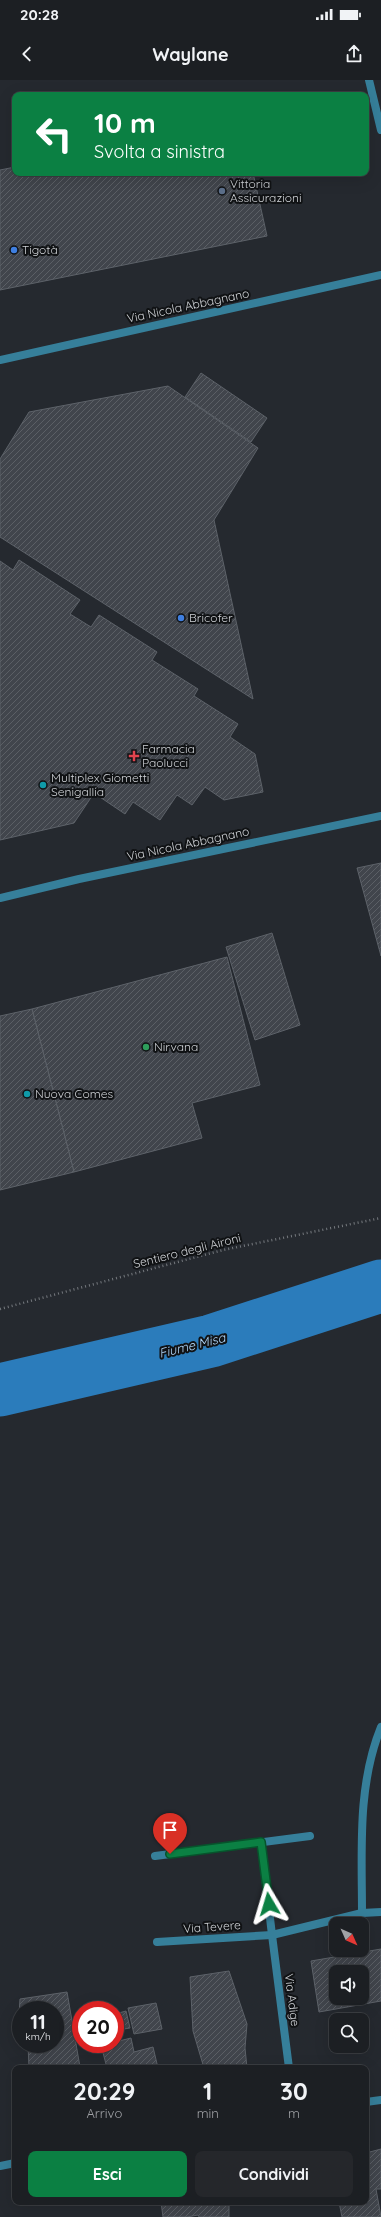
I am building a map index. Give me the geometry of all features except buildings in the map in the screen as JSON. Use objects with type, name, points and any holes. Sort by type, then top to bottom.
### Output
[{"type":"street","points":[[369,80],[381,130]]},
{"type":"street","name":"Via Nicola Abbagnano","points":[[0,360],[381,275]]},
{"type":"street","name":"Via Nicola Abbagnano","points":[[0,898],[79,879],[381,816]]},
{"type":"street","points":[[362,1913],[362,1821],[368,1777],[375,1742],[381,1727]]},
{"type":"street","points":[[155,1856],[310,1836]]},
{"type":"street","name":"Via Adige","points":[[261,1842],[289,2065]]},
{"type":"street","name":"Via Tevere","points":[[157,1942],[272,1935],[362,1913],[381,1912]]},
{"type":"street","points":[[369,2102],[381,2100]]},
{"type":"street","points":[[0,2166],[12,2164]]},
{"type":"path","name":"Sentiero degli Aironi","points":[[0,1309],[223,1250],[381,1218]]},
{"type":"waterway","name":"Fiume Misa","points":[[0,1390],[211,1341],[381,1286]]},
{"type":"place","name":"Vittoria Assicurazioni","points":[[222,191]]},
{"type":"place","name":"Tigotà","points":[[14,250]]},
{"type":"place","name":"Bricofer","points":[[181,618]]},
{"type":"place","name":"Farmacia Paolucci","points":[[134,756]]},
{"type":"place","name":"Multiplex Giometti Senigallia","points":[[43,785]]},
{"type":"place","name":"Nirvana","points":[[146,1047]]},
{"type":"place","name":"Nuova Comes","points":[[27,1094]]},
{"type":"route","points":[[170,1854],[261,1842],[269,1904]]}]
